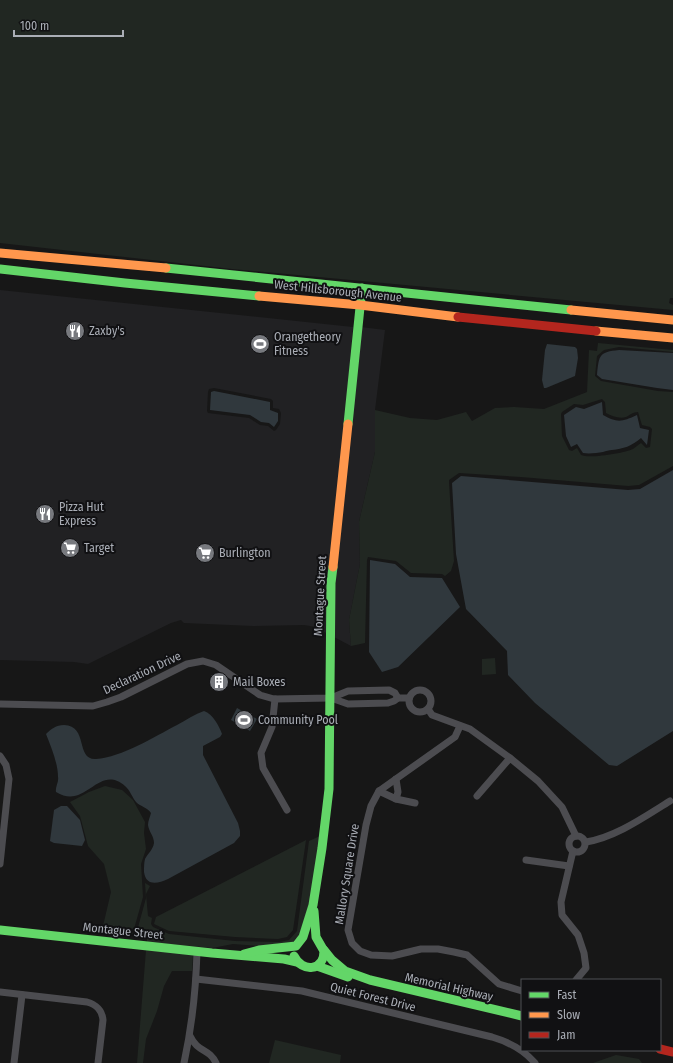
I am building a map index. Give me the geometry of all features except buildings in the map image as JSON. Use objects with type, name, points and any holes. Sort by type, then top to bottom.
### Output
[{"type":"main road","name":"West Hillsborough Avenue","points":[[0,253],[105,262],[673,320]]},
{"type":"main road","points":[[0,260],[80,267],[105,262]]},
{"type":"main road","name":"West Hillsborough Avenue","points":[[0,268],[125,283],[360,305],[530,325],[673,338]]},
{"type":"main road","name":"Montague Street","points":[[244,954],[259,950],[296,946],[303,936],[313,905],[329,789],[332,584],[362,288]]},
{"type":"main road","name":"Montague Street","points":[[313,905],[316,935]]},
{"type":"main road","name":"Montague Street","points":[[0,930],[197,951],[244,954],[255,957],[284,959],[297,962],[305,968],[317,966]]},
{"type":"main road","name":"Memorial Highway","points":[[316,935],[324,950],[332,960],[345,971],[370,980],[521,1016]]},
{"type":"main road","points":[[296,946],[294,954],[297,962]]},
{"type":"main road","points":[[317,966],[323,960],[324,950]]},
{"type":"main road","name":"Memorial Highway","points":[[317,966],[354,980],[370,980]]},
{"type":"main road","points":[[661,1049],[673,1052]]},
{"type":"street","name":"Declaration Drive","points":[[0,704],[93,706],[121,697],[187,664],[203,661],[216,665],[260,694],[275,699],[331,698]]},
{"type":"street","points":[[331,698],[348,691],[388,690],[395,693],[398,698]]},
{"type":"street","points":[[423,690],[430,695],[431,703],[428,709],[419,712],[411,708],[409,698],[413,692],[423,690]]},
{"type":"street","points":[[331,698],[348,704],[388,703],[398,698],[409,698]]},
{"type":"street","points":[[275,699],[272,727],[261,753],[263,768],[286,810]]},
{"type":"street","points":[[428,709],[432,715],[470,729],[510,758],[538,781],[562,807],[576,836]]},
{"type":"street","name":"Mallory Square Drive","points":[[460,726],[455,737],[380,791],[371,806],[362,843],[348,930],[352,943],[360,951],[371,955],[392,956],[421,950],[438,949],[467,955],[499,984],[521,991]]},
{"type":"street","points":[[0,756],[6,765],[9,779],[0,864]]},
{"type":"street","points":[[477,796],[510,758]]},
{"type":"street","points":[[396,779],[398,792],[396,799]]},
{"type":"street","points":[[380,791],[396,799],[415,802]]},
{"type":"street","points":[[586,842],[596,841],[621,830],[672,802]]},
{"type":"street","points":[[577,979],[586,968],[584,953],[578,935],[562,915],[561,902],[573,851],[569,844],[571,838],[576,836],[583,838],[586,842]]},
{"type":"street","points":[[573,851],[578,852],[583,850],[586,842]]},
{"type":"street","points":[[526,860],[569,866]]},
{"type":"street","points":[[184,1063],[196,979],[197,951]]},
{"type":"street","name":"Quiet Forest Drive","points":[[196,979],[302,991],[477,1034],[506,1042],[521,1050]]},
{"type":"street","points":[[0,992],[88,1002],[96,1006],[103,1015],[98,1063]]},
{"type":"street","points":[[14,1063],[22,995]]},
{"type":"street","points":[[189,1034],[193,1043],[198,1048],[213,1056],[216,1063]]},
{"type":"street","name":"Quiet Forest Drive","points":[[522,1051],[535,1063]]},
{"type":"shaded area","points":[[0,0],[673,0],[673,298],[670,298],[669,303],[673,305],[673,310],[232,269],[0,243]]},
{"type":"shaded area","points":[[0,290],[353,327],[326,633],[322,630],[322,628],[304,625],[253,626],[184,623],[181,620],[171,623],[88,664],[74,662],[0,660]],"holes":[[[214,388],[271,399],[273,401],[273,408],[279,409],[281,413],[280,424],[274,431],[268,426],[260,425],[249,418],[208,413],[207,411],[208,392],[209,389]]]},
{"type":"shaded area","points":[[361,327],[385,330],[375,410],[375,452],[359,522],[360,564],[349,620],[351,646],[334,637],[335,584]]},
{"type":"shaded area","points":[[598,343],[673,350],[673,352],[619,347],[604,350],[597,356],[595,376],[601,381],[658,391],[673,392],[673,466],[639,485],[628,486],[459,473],[449,480],[454,561],[451,571],[445,576],[442,574],[411,573],[396,561],[368,557],[365,643],[351,646],[349,620],[360,564],[359,522],[375,452],[375,410],[410,418],[437,420],[466,412],[472,421],[495,408],[514,407],[544,409],[587,392],[589,350],[597,351]],"holes":[[[602,399],[605,402],[606,413],[616,417],[626,417],[638,412],[642,425],[652,429],[650,447],[646,448],[641,443],[629,451],[591,456],[581,455],[577,448],[572,451],[569,450],[562,436],[562,412],[574,404],[583,405]]]},
{"type":"shaded area","points":[[547,344],[575,347],[577,349],[578,358],[575,376],[544,388],[542,380]]},
{"type":"shaded area","points":[[619,350],[673,353],[673,390],[602,379],[597,375],[598,363],[601,356],[607,352]]},
{"type":"shaded area","points":[[214,391],[270,402],[270,410],[278,413],[278,421],[274,427],[269,423],[261,422],[250,415],[210,410],[211,392]]},
{"type":"shaded area","points":[[602,402],[603,415],[612,419],[620,421],[637,415],[640,428],[649,430],[647,445],[641,438],[624,448],[598,453],[583,453],[577,444],[571,447],[566,436],[564,415],[576,407],[584,409]]},
{"type":"shaded area","points":[[673,470],[673,731],[617,766],[609,765],[535,703],[508,675],[507,651],[466,609],[456,554],[452,483],[461,476],[628,490],[640,489]]},
{"type":"shaded area","points":[[370,560],[395,564],[410,577],[442,578],[460,607],[398,667],[382,672],[369,652]]},
{"type":"shaded area","points":[[495,658],[496,674],[482,675],[482,659]]},
{"type":"shaded area","name":"Community Pool","points":[[237,708],[257,719],[250,731],[231,720]]},
{"type":"shaded area","points":[[204,711],[213,717],[222,734],[220,737],[203,746],[203,755],[238,823],[240,836],[234,843],[168,879],[153,883],[147,880],[144,872],[145,859],[152,850],[154,843],[148,825],[151,813],[148,809],[136,802],[128,789],[116,780],[107,780],[99,783],[76,796],[66,796],[56,792],[58,779],[57,766],[46,734],[59,726],[64,725],[72,727],[80,736],[83,749],[86,754],[90,758],[96,759],[127,751]]},
{"type":"shaded area","points":[[105,786],[122,790],[133,800],[145,822],[144,833],[146,849],[141,864],[143,897],[134,929],[103,926],[111,892],[104,864],[88,846],[80,816],[70,802]]},
{"type":"shaded area","points":[[61,806],[67,806],[80,820],[85,840],[82,846],[54,843],[50,841],[54,810]]},
{"type":"shaded area","points":[[320,836],[310,901],[300,934],[293,942],[258,946],[233,944],[212,948],[147,942],[147,936],[107,932],[107,930],[134,933],[137,931],[146,898],[145,883],[150,886],[146,894],[148,916],[152,918],[151,924],[153,927],[169,934],[235,941],[279,942],[289,940],[297,931],[309,841]]},
{"type":"shaded area","points":[[306,840],[293,930],[287,937],[278,939],[235,937],[169,931],[154,924],[156,917]]},
{"type":"shaded area","points":[[146,950],[193,955],[192,971],[172,971],[164,986],[157,1011],[146,1039],[143,1063],[137,1063]]},
{"type":"shaded area","points":[[275,1040],[341,1055],[340,1063],[269,1063]]},
{"type":"shaded area","points":[[616,1055],[639,1059],[642,1063],[593,1063]]},
{"type":"traffic: fast","points":[[166,268],[571,310]]},
{"type":"traffic: fast","points":[[0,269],[259,296]]},
{"type":"traffic: fast","points":[[348,424],[362,288]]},
{"type":"traffic: fast","points":[[244,954],[259,950],[296,946],[303,937],[313,905],[329,789],[331,583],[333,567]]},
{"type":"traffic: fast","points":[[294,956],[302,965],[307,967],[317,966],[323,958],[324,951],[316,937],[314,911]]},
{"type":"traffic: fast","points":[[0,930],[212,953],[284,959],[297,962]]},
{"type":"traffic: fast","points":[[324,950],[332,960],[345,971],[370,980],[521,1016]]},
{"type":"traffic: fast","points":[[317,966],[348,977]]},
{"type":"traffic: slow","points":[[0,253],[166,268]]},
{"type":"traffic: slow","points":[[259,296],[360,305],[458,317]]},
{"type":"traffic: slow","points":[[571,310],[673,320]]},
{"type":"traffic: slow","points":[[596,331],[673,338]]},
{"type":"traffic: slow","points":[[333,567],[348,424]]},
{"type":"traffic: jam","points":[[458,317],[596,331]]},
{"type":"traffic: jam","points":[[661,1049],[673,1052]]},
{"type":"place","name":"Zaxby's","points":[[75,331]]},
{"type":"place","name":"Orangetheory Fitness","points":[[260,344]]},
{"type":"place","name":"Pizza Hut Express","points":[[45,514]]},
{"type":"place","name":"Target","points":[[70,548]]},
{"type":"place","name":"Burlington","points":[[205,553]]},
{"type":"place","name":"Mail Boxes","points":[[219,682]]},
{"type":"place","name":"Community Pool","points":[[244,720]]}]
